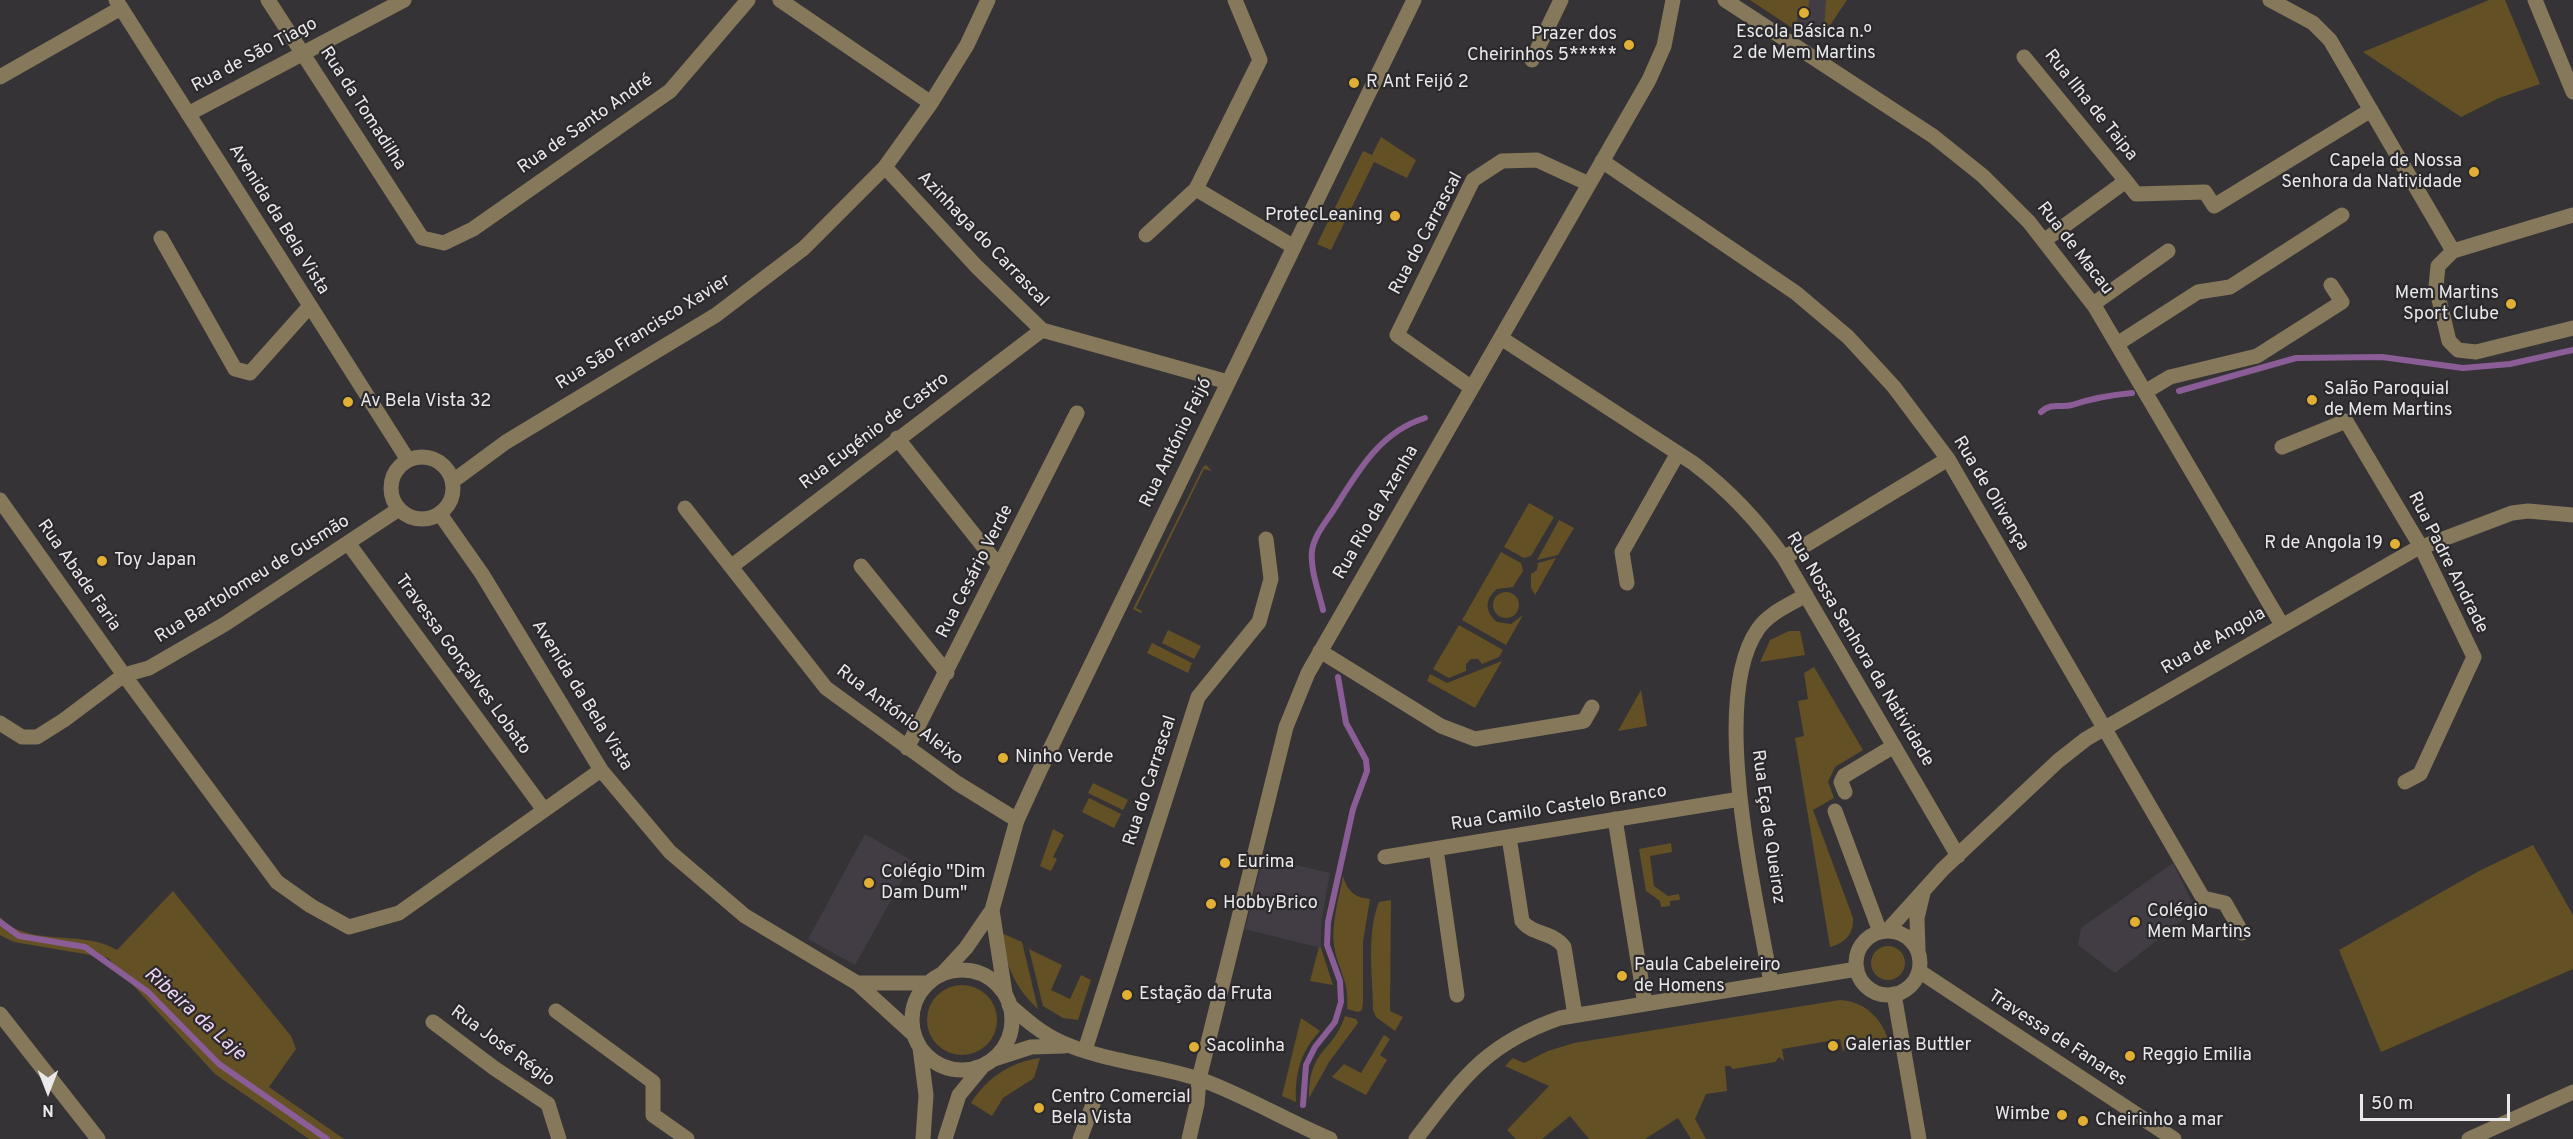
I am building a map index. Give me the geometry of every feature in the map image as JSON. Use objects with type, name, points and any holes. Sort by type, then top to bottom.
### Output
[{"type":"street","name":"Rua da Tomadilha","points":[[268,0],[422,238]]},
{"type":"street","name":"Rua de São Tiago","points":[[188,114],[405,0]]},
{"type":"street","name":"Rua de Santo André","points":[[422,238],[444,243],[473,229],[670,91],[748,0]]},
{"type":"street","points":[[780,0],[931,103]]},
{"type":"street","name":"Rua São Francisco Xavier","points":[[453,481],[506,442],[716,315],[804,248],[885,167],[931,103],[967,45],[988,0]]},
{"type":"street","points":[[1146,235],[1196,189],[1260,60],[1235,0]]},
{"type":"street","name":"Rua António Feijó","points":[[935,979],[960,955],[992,910],[1017,820],[1414,0]]},
{"type":"street","points":[[1532,60],[1562,0]]},
{"type":"street","name":"Rua Rio da Azenha","points":[[1189,1139],[1197,1104],[1199,1079],[1286,728],[1301,686],[1660,58],[1669,27],[1673,0]]},
{"type":"street","name":"Rua de Macau","points":[[1725,0],[1933,136],[1999,191],[2045,240],[2093,304],[2282,625]]},
{"type":"street","points":[[2270,0],[2322,31],[2453,251]]},
{"type":"street","points":[[2535,0],[2573,92]]},
{"type":"street","points":[[0,77],[119,4]]},
{"type":"street","name":"Avenida da Bela Vista","points":[[119,4],[408,460]]},
{"type":"street","name":"Rua Ilha de Taipa","points":[[2024,57],[2126,181]]},
{"type":"street","points":[[2045,240],[2126,181],[2136,194],[2205,192],[2214,206],[2371,110]]},
{"type":"street","name":"Rua do Carrascal","points":[[1472,388],[1397,335],[1473,180],[1502,161],[1537,160],[1589,184]]},
{"type":"street","name":"Rua de Olivença","points":[[1602,162],[1778,279],[1831,322],[1894,387],[1948,459],[2203,898],[2225,903],[2242,933]]},
{"type":"street","name":"Azinhaga do Carrascal","points":[[885,167],[976,266],[1042,330],[1228,382]]},
{"type":"street","points":[[1196,189],[1294,247]]},
{"type":"street","points":[[2117,344],[2198,292],[2230,287],[2342,215]]},
{"type":"street","points":[[2573,215],[2453,251],[2441,261],[2435,282],[2447,335],[2458,350],[2476,352],[2573,328]]},
{"type":"street","points":[[161,238],[235,369],[250,373],[309,307]]},
{"type":"street","points":[[2093,304],[2168,251]]},
{"type":"street","points":[[2145,392],[2170,376],[2257,356],[2342,302],[2331,285]]},
{"type":"street","name":"Rua Eugénio de Castro","points":[[732,566],[897,438],[1042,330]]},
{"type":"street","name":"Rua Nossa Senhora da Natividade","points":[[1501,338],[1678,453],[1734,497],[1752,516],[1784,558],[1958,856]]},
{"type":"street","name":"Rua Cesário Verde","points":[[908,748],[1077,412]]},
{"type":"street","name":"Rua Padre Andrade","points":[[2282,447],[2346,422],[2421,547],[2474,657],[2420,774],[2405,782]]},
{"type":"street","points":[[897,438],[999,566]]},
{"type":"street","points":[[1627,583],[1622,552],[1678,453]]},
{"type":"street","points":[[426,457],[435,460],[449,472],[453,481],[452,500],[440,514],[423,520],[406,515],[399,509],[391,492],[391,483],[400,466],[408,460],[426,457]]},
{"type":"street","points":[[1784,558],[1948,459]]},
{"type":"street","name":"Rua Abade Faria","points":[[0,500],[124,675],[278,882],[311,906],[349,927],[399,913],[601,770]]},
{"type":"street","name":"Rua António Aleixo","points":[[685,508],[826,688],[957,783],[1017,820]]},
{"type":"street","name":"Rua Bartolomeu de Gusmão","points":[[0,723],[22,737],[37,737],[64,720],[124,675],[149,668],[225,624],[399,509]]},
{"type":"street","name":"Rua de Angola","points":[[1883,931],[2066,753],[2104,728],[2421,547],[2512,513],[2528,511],[2573,515]]},
{"type":"street","name":"Avenida da Bela Vista","points":[[440,514],[482,574],[601,770],[670,852],[745,916],[857,983],[917,1041]]},
{"type":"street","name":"Rua do Carrascal","points":[[1079,1048],[1198,698],[1259,622],[1271,579],[1266,539]]},
{"type":"street","name":"Travessa Gonçalves Lobato","points":[[348,543],[544,810]]},
{"type":"street","points":[[861,566],[947,672]]},
{"type":"street","name":"Rua Eça de Queiroz","points":[[1771,984],[1740,799],[1735,726],[1739,691],[1749,648],[1765,621],[1806,595]]},
{"type":"street","points":[[1320,651],[1441,726],[1475,739],[1584,721],[1592,707]]},
{"type":"street","points":[[1845,792],[1841,782],[1844,776],[1894,746]]},
{"type":"street","name":"Rua Camilo Castelo Branco","points":[[1384,857],[1740,799]]},
{"type":"street","points":[[1835,811],[1883,931]]},
{"type":"street","points":[[1615,819],[1645,1004]]},
{"type":"street","points":[[1509,837],[1522,921],[1527,927],[1555,939],[1563,947],[1575,1016]]},
{"type":"street","points":[[1436,849],[1457,995]]},
{"type":"street","points":[[1918,951],[1906,936],[1883,931],[1861,946],[1857,957],[1857,969],[1862,981],[1871,989],[1882,994],[1894,994],[1907,988],[1919,972],[1918,951],[1915,937],[1923,893]]},
{"type":"street","name":"Rua António Feijó","points":[[992,910],[998,962],[1008,1002]]},
{"type":"street","points":[[1416,1139],[1464,1076],[1485,1056],[1533,1027],[1575,1016],[1857,969]]},
{"type":"street","points":[[857,983],[935,979],[955,971],[986,976],[998,986],[1008,1002],[1041,1031],[1079,1048],[1199,1079],[1255,1102],[1305,1136],[1330,1139]]},
{"type":"street","name":"Travessa de Fanares","points":[[1919,972],[2154,1133],[2174,1139]]},
{"type":"street","points":[[924,1139],[926,1095],[914,1006],[935,979]]},
{"type":"street","points":[[1894,994],[1919,1139]]},
{"type":"street","points":[[945,1139],[959,1095],[987,1063],[1001,1051],[1009,1035],[1012,1017],[1008,1002]]},
{"type":"street","points":[[556,1011],[653,1082],[653,1115],[687,1139]]},
{"type":"street","points":[[0,1014],[98,1139]]},
{"type":"street","name":"Rua José Régio","points":[[433,1022],[494,1068],[548,1104],[559,1139]]},
{"type":"street","points":[[917,1041],[936,1062],[955,1070],[987,1063],[1031,1047],[1079,1048]]},
{"type":"street","points":[[2469,1139],[2573,1092]]},
{"type":"street","points":[[1080,1139],[1094,1104]]},
{"type":"shaded area","name":"Escola Básica n.º 2 de Mem Martins","points":[[1750,0],[1847,0],[1826,31],[1809,26],[1803,35]]},
{"type":"shaded area","points":[[1750,0],[1809,0],[1808,17],[1797,16],[1797,24],[1809,26],[1803,35]]},
{"type":"shaded area","points":[[1826,0],[1847,0],[1826,31],[1824,30]]},
{"type":"shaded area","points":[[2489,0],[2505,0],[2540,84],[2499,98],[2461,117],[2363,52]]},
{"type":"shaded area","points":[[1381,137],[1416,160],[1407,178],[1374,162],[1331,250],[1317,244],[1363,151],[1372,155]]},
{"type":"shaded area","points":[[1206,465],[1212,471],[1204,469],[1136,608],[1142,611],[1141,613],[1133,609]]},
{"type":"shaded area","points":[[1529,503],[1554,517],[1531,556],[1524,558],[1504,547]]},
{"type":"shaded area","points":[[1559,520],[1574,528],[1558,555],[1537,560]]},
{"type":"shaded area","points":[[1501,552],[1521,563],[1523,571],[1513,587],[1497,589],[1488,601],[1488,610],[1497,622],[1511,624],[1523,615],[1506,645],[1462,620]]},
{"type":"shaded area","points":[[1556,558],[1535,595],[1531,588],[1531,574],[1537,570],[1538,563]]},
{"type":"shaded area","points":[[1506,592],[1515,596],[1519,605],[1515,614],[1506,618],[1497,614],[1493,605],[1497,596]]},
{"type":"shaded area","points":[[1459,625],[1503,650],[1499,657],[1482,664],[1478,659],[1471,659],[1466,664],[1466,671],[1449,678],[1433,669]]},
{"type":"shaded area","points":[[1168,630],[1201,646],[1194,659],[1162,643]]},
{"type":"shaded area","points":[[1789,631],[1800,631],[1805,655],[1760,662],[1770,640]]},
{"type":"shaded area","points":[[1152,643],[1192,663],[1188,673],[1147,653]]},
{"type":"shaded area","points":[[1502,661],[1475,708],[1427,681],[1430,674],[1447,683]]},
{"type":"shaded area","points":[[1814,667],[1863,750],[1835,767],[1828,782],[1834,798],[1813,810],[1853,918],[1852,929],[1847,937],[1830,947],[1795,738],[1804,736],[1798,701],[1808,699],[1804,673]]},
{"type":"shaded area","points":[[1641,690],[1647,726],[1618,731]]},
{"type":"shaded area","points":[[1093,783],[1128,800],[1123,810],[1088,793]]},
{"type":"shaded area","points":[[1089,798],[1121,814],[1114,828],[1082,812]]},
{"type":"shaded area","points":[[1053,829],[1064,835],[1053,857],[1057,859],[1051,871],[1040,866]]},
{"type":"shaded area","name":"Colégio \"Dim Dam Dum\"","points":[[865,834],[913,861],[855,965],[808,939]]},
{"type":"shaded area","points":[[1671,843],[1672,852],[1650,856],[1654,886],[1668,896],[1679,894],[1680,900],[1670,901],[1670,906],[1661,907],[1660,901],[1646,891],[1639,849]]},
{"type":"shaded area","points":[[2533,845],[2573,915],[2573,969],[2381,1052],[2339,950],[2479,871]]},
{"type":"shaded area","points":[[1263,857],[1330,873],[1321,924],[1321,948],[1245,929]]},
{"type":"shaded area","name":"Colégio Mem Martins","points":[[2173,863],[2196,910],[2115,973],[2078,945],[2081,928]]},
{"type":"shaded area","points":[[1343,876],[1352,893],[1370,899],[1363,942],[1363,1002],[1362,1010],[1358,1012],[1347,1009],[1347,991],[1333,937]]},
{"type":"shaded area","points":[[173,891],[291,1036],[296,1049],[269,1087],[344,1139],[309,1139],[215,1074],[108,958],[14,942],[0,935],[0,917],[11,926],[25,932],[40,936],[88,940],[117,950]]},
{"type":"shaded area","points":[[1391,900],[1390,1011],[1403,1017],[1395,1031],[1376,1017],[1373,1010],[1371,969],[1371,941],[1375,914],[1379,902]]},
{"type":"shaded area","points":[[1002,935],[1022,942],[1038,1009],[1023,993],[1013,976],[1004,946]]},
{"type":"shaded area","points":[[1888,946],[1900,951],[1905,963],[1900,975],[1888,980],[1876,975],[1871,963],[1876,951]]},
{"type":"shaded area","points":[[1319,947],[1321,948],[1333,985],[1310,981]]},
{"type":"shaded area","points":[[1029,949],[1062,965],[1051,990],[1070,999],[1081,975],[1091,980],[1078,1020],[1063,1018],[1043,1006]]},
{"type":"shaded area","points":[[969,985],[982,991],[991,1000],[995,1006],[997,1020],[995,1034],[987,1045],[976,1053],[955,1055],[937,1045],[929,1034],[927,1013],[937,995],[948,987]]},
{"type":"shaded area","points":[[1840,1000],[1858,1004],[1872,1013],[1883,1027],[1889,1044],[1851,1050],[1846,1046],[1843,1052],[1840,1039],[1782,1049],[1784,1061],[1779,1057],[1775,1062],[1733,1069],[1725,1066],[1727,1091],[1706,1094],[1695,1119],[1706,1139],[1691,1139],[1678,1118],[1645,1139],[1589,1139],[1570,1116],[1542,1139],[1516,1139],[1507,1130],[1549,1086],[1505,1066],[1513,1058],[1524,1063],[1548,1051],[1574,1043]]},
{"type":"shaded area","points":[[1345,1016],[1356,1019],[1358,1023],[1329,1062],[1309,1098],[1313,1069],[1322,1052],[1334,1038]]},
{"type":"shaded area","points":[[1301,1018],[1320,1031],[1303,1055],[1298,1073],[1296,1102],[1282,1096]]},
{"type":"shaded area","points":[[1384,1035],[1390,1039],[1380,1055],[1387,1060],[1366,1095],[1332,1077],[1344,1064],[1361,1073]]},
{"type":"shaded area","points":[[1040,1058],[1034,1078],[1003,1098],[992,1116],[971,1103],[984,1086],[1009,1067]]},
{"type":"waterway","points":[[2179,391],[2296,358],[2382,357],[2463,368],[2510,364],[2573,350]]},
{"type":"waterway","points":[[2041,412],[2052,406],[2067,406],[2087,400],[2132,393]]},
{"type":"waterway","points":[[1323,610],[1312,558],[1317,535],[1351,482],[1382,444],[1409,424],[1425,418]]},
{"type":"waterway","points":[[1303,1105],[1306,1065],[1315,1047],[1335,1022],[1341,1002],[1340,981],[1327,945],[1328,922],[1353,809],[1367,771],[1366,760],[1346,723],[1338,677]]},
{"type":"waterway","name":"Ribeira da Laje","points":[[0,922],[19,936],[85,947],[148,992],[219,1064],[327,1139]]},
{"type":"place","name":"Escola Básica n.º 2 de Mem Martins","points":[[1804,13]]},
{"type":"place","name":"Prazer dos Cheirinhos 5*****","points":[[1629,45]]},
{"type":"place","name":"R Ant Feijó 2","points":[[1354,83]]},
{"type":"place","name":"Capela de Nossa Senhora da Natividade","points":[[2474,172]]},
{"type":"place","name":"ProtecLeaning","points":[[1395,216]]},
{"type":"place","name":"Mem Martins Sport Clube","points":[[2511,304]]},
{"type":"place","name":"Salão Paroquial de Mem Martins","points":[[2312,400]]},
{"type":"place","name":"Av Bela Vista 32","points":[[348,402]]},
{"type":"place","name":"R de Angola 19","points":[[2395,544]]},
{"type":"place","name":"Toy Japan","points":[[102,561]]},
{"type":"place","name":"Ninho Verde","points":[[1003,758]]},
{"type":"place","name":"Eurima","points":[[1225,863]]},
{"type":"place","name":"Colégio \"Dim Dam Dum\"","points":[[869,883]]},
{"type":"place","name":"HobbyBrico","points":[[1211,904]]},
{"type":"place","name":"Colégio Mem Martins","points":[[2135,922]]},
{"type":"place","name":"Paula Cabeleireiro de Homens","points":[[1622,976]]},
{"type":"place","name":"Estação da Fruta","points":[[1127,995]]},
{"type":"place","name":"Galerias Buttler","points":[[1833,1046]]},
{"type":"place","name":"Sacolinha","points":[[1194,1047]]},
{"type":"place","name":"Reggio Emilia","points":[[2130,1056]]},
{"type":"place","name":"Centro Comercial Bela Vista","points":[[1039,1108]]},
{"type":"place","name":"Wimbe","points":[[2062,1115]]},
{"type":"place","name":"Cheirinho a mar","points":[[2083,1121]]}]
